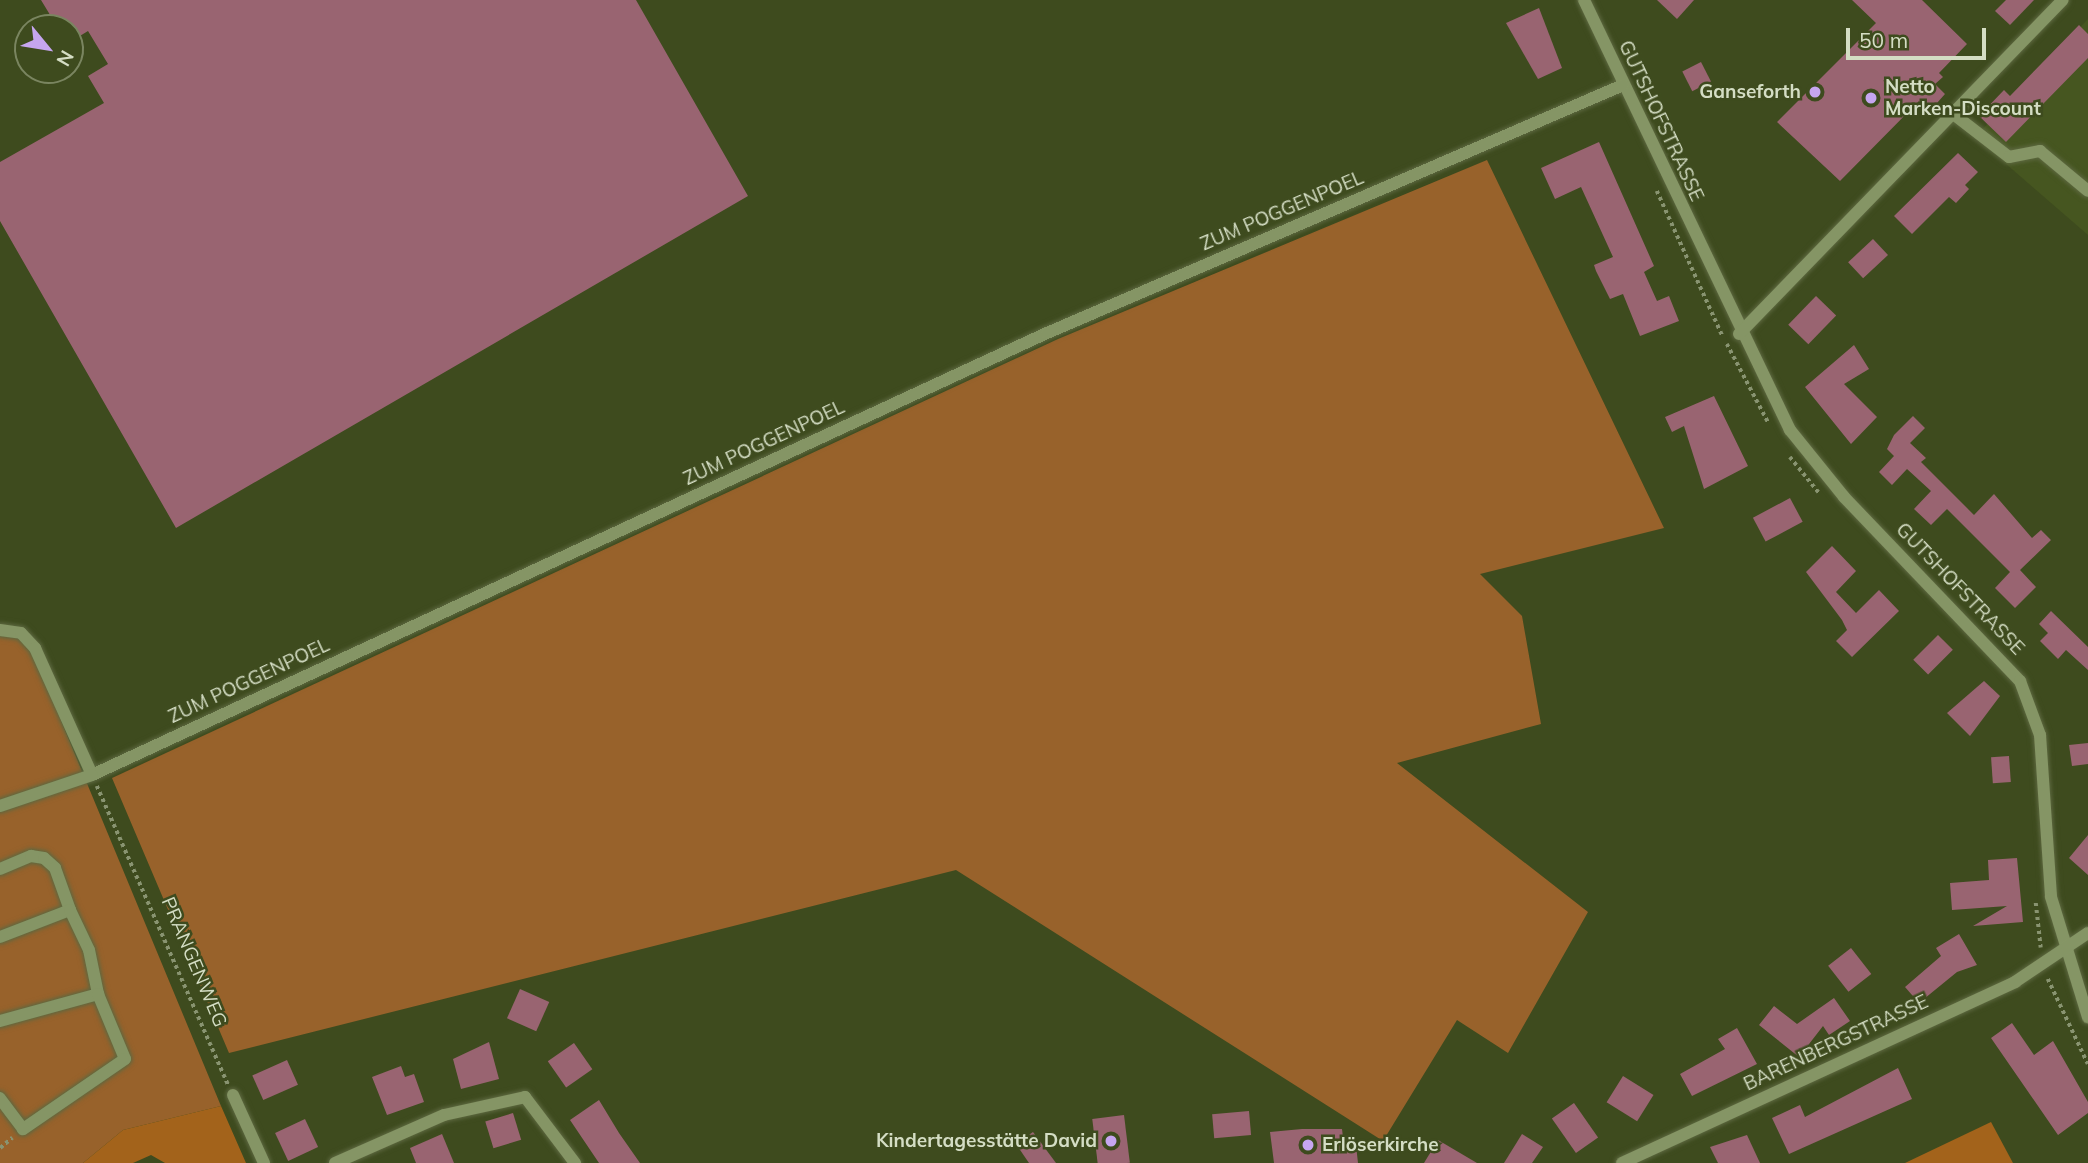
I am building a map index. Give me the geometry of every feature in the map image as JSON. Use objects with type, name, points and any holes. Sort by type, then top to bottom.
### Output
[{"type":"street","name":"GUTSHOFSTRASSE","points":[[1584,0],[1739,334],[1814,463],[2020,681],[2040,735],[2050,897],[2063,951],[2088,1017]]},
{"type":"street","points":[[1739,334],[2063,0]]},
{"type":"street","name":"ZUM POGGENPOEL","points":[[0,806],[92,775],[1047,333],[1623,85]]},
{"type":"street","points":[[1952,113],[2009,157],[2040,151],[2088,191]]},
{"type":"street","points":[[0,630],[21,633],[35,648],[92,775]]},
{"type":"street","points":[[0,869],[30,856],[44,858],[55,868],[70,911],[89,950],[98,994],[125,1059],[23,1129],[0,1098]]},
{"type":"street","points":[[0,937],[70,911]]},
{"type":"street","name":"BARENBERGSTRASSE","points":[[1622,1163],[2044,963],[2088,933]]},
{"type":"street","points":[[0,1021],[98,994]]},
{"type":"street","points":[[233,1095],[264,1163]]},
{"type":"street","points":[[335,1163],[444,1115],[525,1097],[575,1163]]},
{"type":"path","name":"PRANGENWEG","points":[[92,775],[233,1095]]},
{"type":"path","points":[[2044,963],[2052,1000],[2088,1064]]},
{"type":"shaded area","points":[[2088,19],[2088,235],[1975,137]]},
{"type":"shaded area","points":[[1487,160],[1664,528],[1480,574],[1522,616],[1541,724],[1397,763],[1588,912],[1508,1053],[1457,1020],[1383,1141],[956,870],[229,1053],[112,778],[1058,339]]},
{"type":"shaded area","points":[[0,633],[23,640],[32,651],[221,1106],[123,1130],[83,1163],[0,1163]]},
{"type":"shaded area","points":[[221,1106],[246,1163],[165,1163],[151,1155],[133,1163],[83,1163],[123,1130]]},
{"type":"shaded area","points":[[1991,1122],[2013,1163],[1905,1163]]},
{"type":"building","points":[[41,0],[636,0],[748,196],[176,528],[0,221],[0,162],[104,103],[88,76],[108,64],[88,31],[84,33],[84,14],[50,14]]},
{"type":"building","points":[[1657,0],[1694,0],[1677,19]]},
{"type":"building","name":"Netto Marken-Discount","points":[[1852,0],[1922,0],[1967,44],[1939,73],[1943,77],[1935,84],[1945,94],[1929,112],[1919,101],[1840,181],[1777,122],[1876,23]]},
{"type":"building","points":[[2006,0],[2034,0],[2010,25],[1995,11]]},
{"type":"building","points":[[1539,8],[1562,68],[1538,79],[1506,23]]},
{"type":"building","points":[[2079,25],[2088,34],[2088,58],[2006,142],[1979,116],[2004,90],[2010,96]]},
{"type":"building","points":[[1701,62],[1711,82],[1692,91],[1682,72]]},
{"type":"building","points":[[1599,142],[1654,266],[1644,272],[1657,301],[1669,296],[1679,321],[1640,336],[1623,294],[1610,299],[1596,271],[1594,265],[1613,257],[1581,187],[1555,199],[1541,168]]},
{"type":"building","points":[[1958,153],[1978,172],[1965,185],[1969,189],[1956,203],[1949,197],[1912,234],[1894,216]]},
{"type":"building","points":[[1873,239],[1888,255],[1863,278],[1848,262]]},
{"type":"building","points":[[1816,296],[1836,315],[1808,344],[1788,325]]},
{"type":"building","points":[[1854,345],[1869,369],[1844,384],[1877,417],[1851,444],[1805,387]]},
{"type":"building","points":[[1714,396],[1748,466],[1704,489],[1684,426],[1672,432],[1665,417]]},
{"type":"building","points":[[1913,416],[1925,428],[1910,443],[1926,458],[1921,462],[1974,515],[1994,494],[2032,538],[2041,530],[2051,540],[2020,570],[2036,587],[2015,608],[1995,588],[2010,572],[1947,509],[1931,525],[1914,509],[1931,491],[1907,469],[1892,485],[1879,472],[1894,456],[1887,449],[1894,435]]},
{"type":"building","points":[[1790,498],[1803,522],[1766,542],[1753,518]]},
{"type":"building","points":[[1832,546],[1856,571],[1836,592],[1856,613],[1879,590],[1899,611],[1852,657],[1836,641],[1847,630],[1842,620],[1806,572]]},
{"type":"building","points":[[2051,611],[2088,647],[2088,670],[2066,650],[2058,659],[2040,641],[2048,633],[2039,624]]},
{"type":"building","points":[[1938,635],[1953,650],[1928,675],[1913,660]]},
{"type":"building","points":[[1984,681],[2000,696],[1970,736],[1947,713]]},
{"type":"building","points":[[2088,743],[2088,764],[2072,766],[2069,745]]},
{"type":"building","points":[[2009,756],[2011,782],[1993,783],[1991,757]]},
{"type":"building","points":[[2088,835],[2088,875],[2069,858]]},
{"type":"building","points":[[2017,858],[2023,922],[1973,926],[2007,906],[1952,910],[1950,883],[1989,880],[1988,860]]},
{"type":"building","points":[[1959,934],[1977,965],[1957,972],[1919,1003],[1905,987],[1941,956],[1936,948]]},
{"type":"building","points":[[1851,948],[1871,974],[1848,992],[1828,966]]},
{"type":"building","points":[[520,989],[549,1002],[536,1031],[507,1018]]},
{"type":"building","points":[[1834,998],[1850,1021],[1829,1035],[1823,1026],[1799,1057],[1759,1025],[1774,1006],[1797,1024]]},
{"type":"building","points":[[2012,1023],[2034,1055],[2053,1041],[2088,1102],[2088,1113],[2058,1135],[1991,1038]]},
{"type":"building","points":[[1737,1028],[1757,1064],[1692,1096],[1680,1074],[1725,1049],[1718,1039]]},
{"type":"building","points":[[489,1042],[499,1079],[461,1089],[453,1059]]},
{"type":"building","points":[[574,1043],[592,1069],[566,1088],[548,1061]]},
{"type":"building","points":[[287,1060],[298,1085],[263,1100],[252,1075]]},
{"type":"building","points":[[401,1066],[405,1077],[414,1074],[424,1102],[387,1115],[372,1077]]},
{"type":"building","points":[[1898,1068],[1912,1099],[1789,1154],[1772,1118],[1800,1105],[1805,1117]]},
{"type":"building","points":[[1623,1076],[1654,1095],[1637,1121],[1607,1102]]},
{"type":"building","points":[[599,1100],[640,1163],[599,1163],[570,1120]]},
{"type":"building","points":[[1574,1103],[1598,1137],[1576,1153],[1552,1118]]},
{"type":"building","points":[[1249,1111],[1251,1135],[1214,1138],[1212,1114]]},
{"type":"building","points":[[513,1113],[521,1140],[493,1148],[485,1121]]},
{"type":"building","name":"Kindertagesstätte David","points":[[1124,1115],[1130,1163],[1098,1163],[1092,1119]]},
{"type":"building","points":[[305,1119],[318,1147],[288,1161],[275,1133]]},
{"type":"building","name":"Erlöserkirche","points":[[1342,1129],[1344,1146],[1356,1145],[1358,1163],[1274,1163],[1270,1132]]},
{"type":"building","points":[[1033,1132],[1056,1163],[1029,1163],[1016,1144]]},
{"type":"building","points":[[442,1134],[454,1163],[416,1163],[410,1148]]},
{"type":"building","points":[[1522,1134],[1543,1147],[1532,1163],[1504,1163]]},
{"type":"building","points":[[1747,1135],[1760,1163],[1718,1163],[1710,1147]]},
{"type":"building","points":[[1438,1140],[1477,1163],[1424,1163]]},
{"type":"place","name":"Ganseforth","points":[[1815,92]]},
{"type":"place","name":"Netto Marken-Discount","points":[[1871,98]]},
{"type":"place","name":"Kindertagesstätte David","points":[[1111,1141]]},
{"type":"place","name":"Erlöserkirche","points":[[1308,1145]]}]
